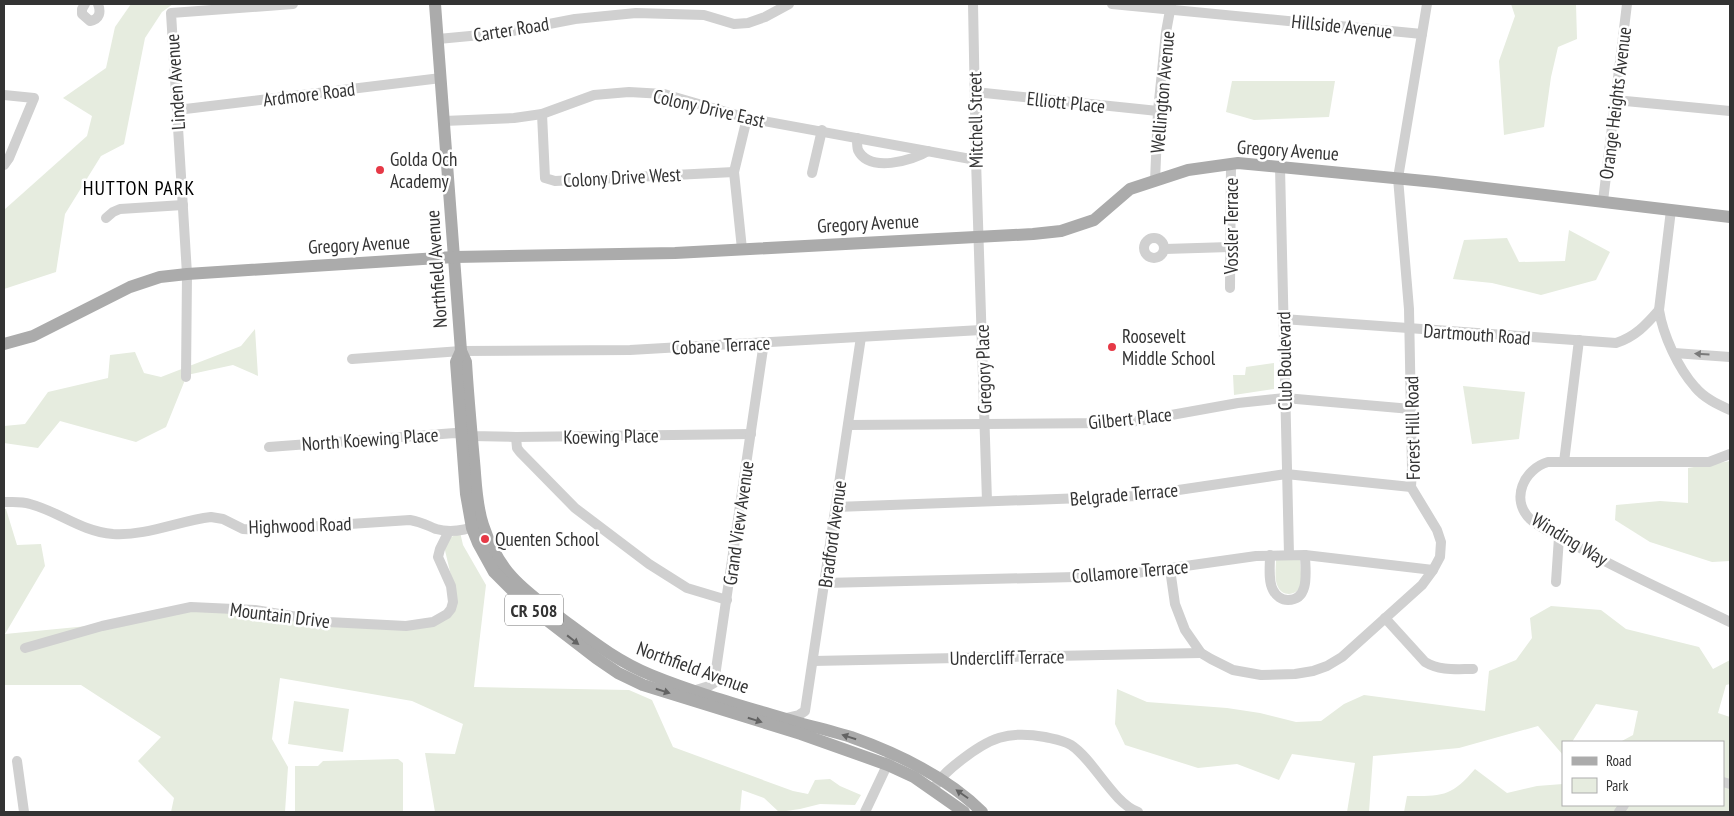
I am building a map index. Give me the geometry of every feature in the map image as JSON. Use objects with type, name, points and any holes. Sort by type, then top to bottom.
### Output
[{"type":"main road","name":"Northfield Avenue","points":[[435,4],[461,352],[456,362],[467,435],[466,494],[485,557],[505,585],[526,604],[618,673],[643,685],[803,723],[940,779],[969,799],[982,812]]},
{"type":"main road","name":"Gregory Avenue","points":[[4,344],[32,336],[130,286],[160,277],[454,257],[675,253],[1033,234],[1061,231],[1094,220],[1130,189],[1188,170],[1231,164],[1398,178],[1730,217]]},
{"type":"main road","name":"Northfield Avenue","points":[[477,526],[502,566],[526,592],[609,654],[652,676],[696,690],[712,701],[803,723]]},
{"type":"main road","name":"Northfield Avenue","points":[[890,760],[964,812]]},
{"type":"street","points":[[86,4],[82,9],[82,14],[90,20],[100,15],[98,4]]},
{"type":"street","name":"Linden Avenue","points":[[186,377],[187,274],[171,13],[293,4]]},
{"type":"street","name":"Carter Road","points":[[438,39],[502,33],[575,18],[636,13],[704,15],[734,24],[748,24],[789,4]]},
{"type":"street","name":"Mitchell Street","points":[[973,4],[978,236]]},
{"type":"street","name":"Hillside Avenue","points":[[1112,4],[1171,6],[1422,34]]},
{"type":"street","name":"Forest Hill Road","points":[[1170,569],[1172,592],[1180,619],[1185,630],[1201,653],[1234,670],[1262,675],[1295,674],[1313,671],[1342,657],[1422,585],[1434,570],[1440,557],[1441,542],[1437,530],[1411,487],[1409,329],[1398,178],[1427,4]]},
{"type":"street","name":"Orange Heights Avenue","points":[[1603,201],[1626,4]]},
{"type":"street","name":"Wellington Avenue","points":[[1155,181],[1158,112],[1166,32],[1171,6]]},
{"type":"street","name":"Ardmore Road","points":[[177,110],[441,78]]},
{"type":"street","name":"Colony Drive East","points":[[444,122],[514,118],[542,114],[594,95],[629,92],[664,94],[747,118],[822,130],[976,160]]},
{"type":"street","name":"Elliott Place","points":[[975,92],[1158,112]]},
{"type":"street","points":[[4,95],[34,98],[9,158],[4,165]]},
{"type":"street","points":[[1615,100],[1730,111]]},
{"type":"street","name":"Colony Drive West","points":[[542,114],[545,178],[555,181],[734,172]]},
{"type":"street","points":[[742,249],[734,172],[747,118]]},
{"type":"street","points":[[812,173],[822,130]]},
{"type":"street","points":[[857,138],[858,150],[866,159],[876,164],[916,158],[928,151]]},
{"type":"street","name":"Vossler Terrace","points":[[1230,288],[1231,164]]},
{"type":"street","name":"Club Boulevard","points":[[1280,167],[1289,554]]},
{"type":"street","points":[[106,218],[120,209],[183,205]]},
{"type":"street","points":[[1671,210],[1659,310],[1667,340],[1695,388],[1714,403],[1730,410]]},
{"type":"street","name":"Gregory Place","points":[[978,236],[987,502]]},
{"type":"street","points":[[1165,249],[1230,247]]},
{"type":"street","name":"Dartmouth Road","points":[[1284,319],[1616,343],[1635,335],[1659,310]]},
{"type":"street","name":"Cobane Terrace","points":[[352,359],[461,352],[630,350],[981,330]]},
{"type":"street","name":"Bradford Avenue","points":[[803,723],[861,336]]},
{"type":"street","points":[[1564,462],[1579,340]]},
{"type":"street","name":"Grand View Avenue","points":[[696,690],[714,683],[764,342]]},
{"type":"street","points":[[1674,353],[1730,357]]},
{"type":"street","name":"Gilbert Place","points":[[848,425],[1138,421],[1238,403],[1285,398],[1411,409]]},
{"type":"street","name":"North Koewing Place","points":[[269,447],[455,433],[467,435]]},
{"type":"street","name":"Koewing Place","points":[[467,435],[516,437],[751,434]]},
{"type":"street","points":[[516,437],[517,448],[520,452],[575,508],[649,564],[687,588],[727,600]]},
{"type":"street","name":"Winding Way","points":[[1730,454],[1709,462],[1548,462],[1532,470],[1524,482],[1520,495],[1523,509],[1532,521],[1587,552],[1730,622]]},
{"type":"street","name":"Belgrade Terrace","points":[[836,507],[1138,496],[1286,474],[1411,487]]},
{"type":"street","name":"Highwood Road","points":[[4,502],[32,504],[80,527],[112,534],[133,534],[211,516],[223,519],[243,529],[259,530],[410,520],[423,522],[433,528],[449,531],[477,526]]},
{"type":"street","name":"Mountain Drive","points":[[25,648],[102,626],[191,607],[255,610],[328,622],[406,626],[433,622],[447,614],[453,602],[450,586],[438,557],[449,531]]},
{"type":"street","points":[[1556,582],[1559,537]]},
{"type":"street","name":"Collamore Terrace","points":[[824,583],[1115,576],[1289,554],[1434,570]]},
{"type":"street","points":[[1270,555],[1272,587],[1277,596],[1286,600],[1297,598],[1304,590],[1305,555]]},
{"type":"street","points":[[1386,618],[1425,662],[1433,667],[1445,669],[1473,668]]},
{"type":"street","name":"Undercliff Terrace","points":[[813,661],[1201,653]]},
{"type":"street","points":[[933,790],[950,768],[988,741],[1010,736],[1034,735],[1063,741],[1071,745],[1122,801],[1132,810],[1138,812]]},
{"type":"street","points":[[865,812],[890,760]]},
{"type":"street","points":[[17,761],[24,812]]},
{"type":"green space","points":[[131,4],[173,4],[162,12],[145,38],[124,144],[101,156],[65,214],[56,272],[4,289],[4,210],[87,136],[92,116],[63,98],[106,68],[115,27]]},
{"type":"green space","points":[[1511,4],[1576,4],[1577,39],[1558,47],[1551,77],[1544,127],[1504,135],[1499,61],[1515,16]]},
{"type":"green space","points":[[1232,81],[1335,81],[1329,117],[1254,120],[1226,112]]},
{"type":"green space","points":[[1569,230],[1610,252],[1596,280],[1541,295],[1492,283],[1453,279],[1464,240],[1507,238],[1519,262],[1565,261]]},
{"type":"green space","points":[[255,329],[258,376],[233,365],[187,375],[166,427],[136,442],[60,421],[38,448],[4,443],[4,426],[25,424],[48,392],[108,378],[110,355],[135,352],[144,373],[161,377],[241,346]]},
{"type":"green space","points":[[1274,363],[1274,389],[1234,395],[1233,375],[1245,375],[1246,367]]},
{"type":"green space","points":[[1463,386],[1525,392],[1519,439],[1472,444]]},
{"type":"green space","points":[[1730,461],[1730,561],[1712,562],[1650,542],[1615,520],[1616,505],[1660,501],[1688,503],[1688,468]]},
{"type":"green space","points":[[4,509],[6,509],[17,545],[41,544],[45,566],[5,634],[98,625],[191,606],[432,627],[447,618],[457,601],[443,542],[460,532],[463,545],[486,585],[474,687],[629,690],[652,700],[673,747],[793,791],[808,794],[815,780],[830,779],[840,786],[861,795],[855,805],[820,804],[779,812],[764,798],[742,790],[740,812],[435,812],[425,753],[455,754],[463,724],[412,701],[280,678],[272,739],[288,767],[285,812],[171,812],[174,798],[138,761],[161,737],[81,685],[5,685]]},
{"type":"green space","points":[[1276,560],[1300,560],[1301,584],[1300,588],[1294,593],[1283,593],[1278,587]]},
{"type":"green space","points":[[1551,606],[1601,610],[1626,629],[1699,647],[1713,669],[1730,660],[1730,684],[1726,685],[1718,713],[1730,717],[1730,812],[1404,812],[1407,796],[1429,796],[1446,793],[1459,785],[1475,769],[1507,793],[1537,786],[1562,784],[1562,806],[1724,806],[1724,741],[1622,741],[1633,735],[1638,711],[1596,704],[1573,741],[1562,741],[1562,754],[1538,726],[1459,748],[1373,756],[1369,812],[1347,812],[1355,763],[1292,754],[1279,780],[1237,764],[1198,768],[1125,745],[1115,724],[1117,689],[1147,702],[1227,708],[1260,713],[1296,722],[1321,721],[1344,704],[1364,695],[1485,711],[1489,671],[1516,660],[1532,638],[1530,618]]},
{"type":"green space","points":[[294,701],[349,709],[343,752],[288,744]]},
{"type":"green space","points":[[398,759],[403,763],[403,812],[295,812],[295,766],[318,766],[323,761]]},
{"type":"place","name":"Golda Och Academy","points":[[380,170]]},
{"type":"place","name":"Roosevelt Middle School","points":[[1112,347]]},
{"type":"place","name":"Quenten School","points":[[485,539]]},
{"type":"district","name":"HUTTON PARK","points":[[139,188]]}]
